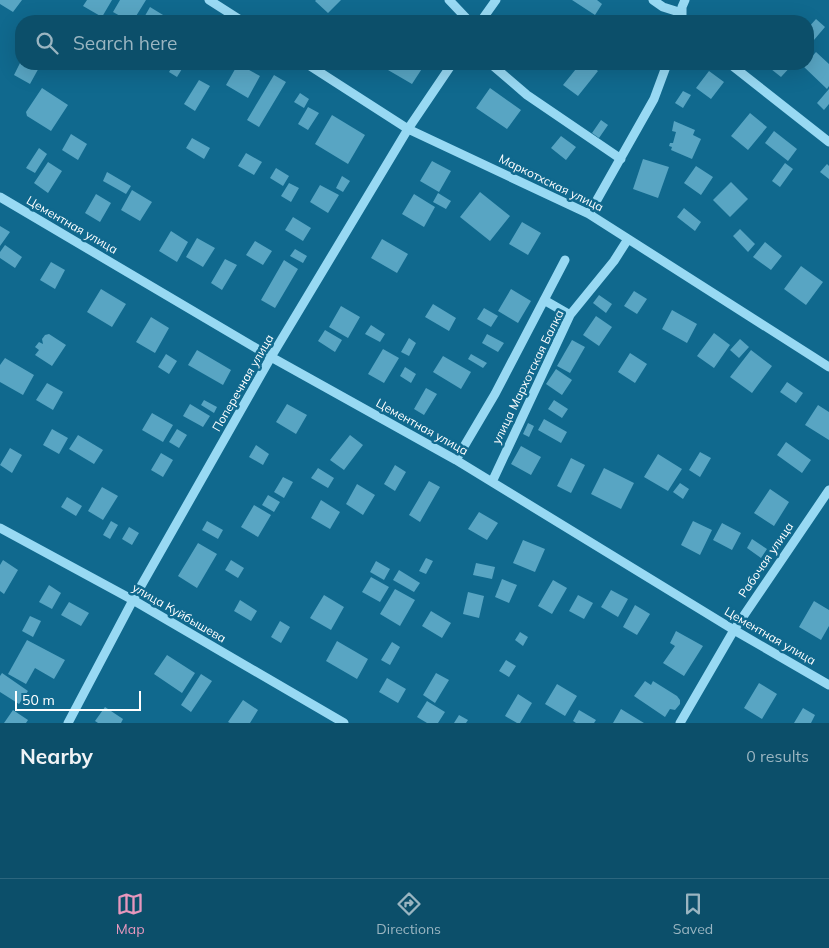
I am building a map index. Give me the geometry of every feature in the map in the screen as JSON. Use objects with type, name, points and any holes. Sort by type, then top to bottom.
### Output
[{"type":"street","points":[[209,0],[233,15]]},
{"type":"street","points":[[449,0],[463,15]]},
{"type":"street","points":[[485,15],[496,0]]},
{"type":"street","points":[[653,0],[678,15]]},
{"type":"street","points":[[682,15],[682,7],[685,0]]},
{"type":"street","name":"Маркотхская улица","points":[[316,70],[408,129],[589,214],[829,368]]},
{"type":"street","name":"Поперечная улица","points":[[68,723],[133,600],[272,357],[408,129],[448,70]]},
{"type":"street","points":[[498,70],[528,95],[621,159]]},
{"type":"street","points":[[589,214],[654,99],[664,70]]},
{"type":"street","points":[[738,70],[829,142]]},
{"type":"street","name":"Цементная улица","points":[[0,198],[272,357],[456,460],[734,630],[829,685]]},
{"type":"street","name":"улица Мархотская Балка","points":[[492,482],[570,315],[614,261],[628,239]]},
{"type":"street","name":"улица Мархотская Балка","points":[[456,460],[495,394],[565,260]]},
{"type":"street","points":[[544,300],[570,315]]},
{"type":"street","name":"Рабочая улица","points":[[680,723],[734,630],[829,490]]},
{"type":"street","name":"улица Куйбышева","points":[[0,528],[133,600],[344,723]]},
{"type":"building","points":[[0,0],[22,0],[13,12],[0,4]]},
{"type":"building","points":[[87,0],[112,0],[103,15],[99,15],[83,6]]},
{"type":"building","points":[[120,0],[146,0],[137,15],[118,15],[113,12]]},
{"type":"building","points":[[316,0],[341,0],[328,13]]},
{"type":"building","points":[[572,0],[597,0],[602,4],[595,15]]},
{"type":"building","points":[[150,7],[163,15],[145,15]]},
{"type":"building","points":[[816,19],[825,27],[814,40],[814,21]]},
{"type":"building","points":[[816,52],[829,64],[829,86],[827,89],[807,70],[814,70],[814,54]]},
{"type":"building","points":[[16,70],[38,70],[30,84],[14,75]]},
{"type":"building","points":[[170,70],[181,70],[177,77],[169,72]]},
{"type":"building","points":[[235,70],[249,70],[260,76],[248,98],[226,85]]},
{"type":"building","points":[[388,70],[421,70],[412,84]]},
{"type":"building","points":[[575,70],[598,71],[578,96],[563,85]]},
{"type":"building","points":[[772,70],[787,70],[781,77]]},
{"type":"building","points":[[709,71],[724,82],[711,99],[696,88]]},
{"type":"building","points":[[274,75],[286,82],[259,127],[247,120]]},
{"type":"building","points":[[199,80],[210,86],[195,111],[184,104]]},
{"type":"building","points":[[42,88],[68,105],[51,131],[27,116],[26,112]]},
{"type":"building","points":[[490,88],[521,110],[507,129],[476,108]]},
{"type":"building","points":[[829,89],[829,104],[824,110],[817,103]]},
{"type":"building","points":[[683,91],[691,95],[683,108],[675,103]]},
{"type":"building","points":[[300,93],[309,99],[304,108],[294,102]]},
{"type":"building","points":[[308,107],[319,113],[308,130],[298,124]]},
{"type":"building","points":[[750,113],[767,127],[748,150],[731,136]]},
{"type":"building","points":[[332,115],[365,135],[348,164],[315,144]]},
{"type":"building","points":[[601,120],[608,125],[599,138],[592,133]]},
{"type":"building","points":[[674,121],[695,130],[693,135],[701,139],[692,159],[671,150],[672,147],[669,146],[670,143],[673,143],[676,132],[672,131]]},
{"type":"building","points":[[774,131],[797,149],[788,161],[765,143]]},
{"type":"building","points":[[71,134],[87,144],[78,160],[62,150]]},
{"type":"building","points":[[561,136],[576,147],[566,160],[551,148]]},
{"type":"building","points":[[192,138],[210,148],[204,159],[186,148]]},
{"type":"building","points":[[39,148],[47,154],[35,173],[26,168]]},
{"type":"building","points":[[246,153],[262,162],[254,175],[238,166]]},
{"type":"building","points":[[643,159],[669,167],[658,198],[633,189]]},
{"type":"building","points":[[432,161],[451,171],[439,192],[420,181]]},
{"type":"building","points":[[48,162],[62,171],[48,193],[34,183]]},
{"type":"building","points":[[785,163],[793,169],[780,187],[772,181]]},
{"type":"building","points":[[827,164],[829,166],[829,179],[820,172]]},
{"type":"building","points":[[696,166],[713,177],[701,195],[684,183]]},
{"type":"building","points":[[276,168],[289,176],[283,186],[270,178]]},
{"type":"building","points":[[107,172],[131,186],[126,194],[103,181]]},
{"type":"building","points":[[342,176],[350,181],[343,192],[336,188]]},
{"type":"building","points":[[731,182],[748,199],[730,217],[713,200]]},
{"type":"building","points":[[289,183],[299,188],[291,202],[281,196]]},
{"type":"building","points":[[320,185],[339,195],[328,213],[310,202]]},
{"type":"building","points":[[132,190],[152,202],[140,221],[121,210]]},
{"type":"building","points":[[480,192],[510,216],[490,241],[460,217]]},
{"type":"building","points":[[438,193],[451,201],[446,209],[433,202]]},
{"type":"building","points":[[96,194],[111,203],[100,222],[85,213]]},
{"type":"building","points":[[414,194],[435,207],[424,227],[402,214]]},
{"type":"building","points":[[684,208],[701,222],[695,231],[677,217]]},
{"type":"building","points":[[293,217],[311,228],[303,241],[285,230]]},
{"type":"building","points":[[522,222],[541,233],[528,255],[509,244]]},
{"type":"building","points":[[0,226],[10,232],[0,246]]},
{"type":"building","points":[[740,229],[755,244],[748,252],[733,236]]},
{"type":"building","points":[[171,231],[188,242],[177,262],[159,251]]},
{"type":"building","points":[[197,238],[215,248],[203,267],[186,257]]},
{"type":"building","points":[[382,239],[408,254],[397,273],[371,258]]},
{"type":"building","points":[[255,241],[272,251],[263,265],[246,255]]},
{"type":"building","points":[[765,242],[782,256],[771,270],[753,257]]},
{"type":"building","points":[[5,245],[22,257],[15,268],[0,258],[0,252]]},
{"type":"building","points":[[295,249],[307,256],[303,263],[290,256]]},
{"type":"building","points":[[225,259],[237,265],[222,290],[211,283]]},
{"type":"building","points":[[284,260],[298,269],[275,308],[261,300]]},
{"type":"building","points":[[51,262],[65,270],[55,289],[40,280]]},
{"type":"building","points":[[801,266],[823,282],[806,305],[784,289]]},
{"type":"building","points":[[101,289],[126,304],[112,327],[87,312]]},
{"type":"building","points":[[511,289],[531,301],[518,323],[498,311]]},
{"type":"building","points":[[634,291],[647,299],[637,314],[624,306]]},
{"type":"building","points":[[599,295],[612,304],[606,313],[593,303]]},
{"type":"building","points":[[433,304],[456,318],[449,331],[425,317]]},
{"type":"building","points":[[341,306],[360,317],[348,338],[329,327]]},
{"type":"building","points":[[484,308],[498,316],[491,327],[477,319]]},
{"type":"building","points":[[672,310],[697,324],[687,343],[662,329]]},
{"type":"building","points":[[596,316],[612,327],[599,346],[583,335]]},
{"type":"building","points":[[151,317],[169,328],[155,353],[136,342]]},
{"type":"building","points":[[371,325],[385,334],[380,342],[365,334]]},
{"type":"building","points":[[325,330],[342,340],[335,352],[318,341]]},
{"type":"building","points":[[714,333],[730,345],[714,368],[697,356]]},
{"type":"building","points":[[49,334],[66,345],[52,366],[35,355],[39,350],[35,347],[39,342],[43,344],[42,339],[45,335]]},
{"type":"building","points":[[487,334],[504,343],[498,352],[482,343]]},
{"type":"building","points":[[409,338],[416,343],[409,356],[401,352]]},
{"type":"building","points":[[740,339],[749,347],[739,358],[730,350]]},
{"type":"building","points":[[572,340],[585,347],[570,373],[557,366]]},
{"type":"building","points":[[383,349],[399,358],[384,383],[368,374]]},
{"type":"building","points":[[197,350],[231,370],[223,385],[188,365]]},
{"type":"building","points":[[751,350],[772,366],[752,393],[730,377]]},
{"type":"building","points":[[630,353],[647,364],[635,383],[618,372]]},
{"type":"building","points":[[166,354],[177,361],[169,374],[158,367]]},
{"type":"building","points":[[471,354],[487,363],[483,368],[468,359]]},
{"type":"building","points":[[443,356],[471,372],[461,389],[433,372]]},
{"type":"building","points":[[5,358],[34,375],[23,395],[0,382],[0,365]]},
{"type":"building","points":[[405,367],[416,374],[411,383],[400,376]]},
{"type":"building","points":[[556,369],[572,380],[562,395],[546,384]]},
{"type":"building","points":[[787,382],[803,393],[796,403],[780,392]]},
{"type":"building","points":[[47,383],[63,392],[53,410],[36,400]]},
{"type":"building","points":[[426,388],[437,394],[424,415],[414,409]]},
{"type":"building","points":[[204,400],[217,407],[214,413],[201,405]]},
{"type":"building","points":[[554,400],[568,409],[562,418],[548,409]]},
{"type":"building","points":[[190,404],[210,416],[203,427],[183,416]]},
{"type":"building","points":[[287,404],[307,415],[296,434],[276,422]]},
{"type":"building","points":[[818,405],[829,412],[829,440],[805,425]]},
{"type":"building","points":[[152,413],[173,425],[163,442],[142,430]]},
{"type":"building","points":[[544,419],[567,432],[561,443],[538,430]]},
{"type":"building","points":[[528,423],[534,426],[529,437],[523,434]]},
{"type":"building","points":[[52,429],[68,438],[59,454],[43,445]]},
{"type":"building","points":[[177,429],[187,435],[179,448],[169,442]]},
{"type":"building","points":[[78,435],[103,450],[94,464],[69,449]]},
{"type":"building","points":[[350,435],[363,445],[344,470],[330,460]]},
{"type":"building","points":[[786,442],[811,460],[802,473],[777,455]]},
{"type":"building","points":[[256,445],[269,454],[263,465],[249,457]]},
{"type":"building","points":[[521,446],[541,457],[531,475],[511,464]]},
{"type":"building","points":[[10,448],[22,455],[12,473],[0,465]]},
{"type":"building","points":[[700,452],[711,458],[700,477],[689,470]]},
{"type":"building","points":[[161,453],[173,460],[163,477],[151,470]]},
{"type":"building","points":[[658,454],[682,469],[668,491],[644,477]]},
{"type":"building","points":[[571,458],[585,465],[571,493],[557,486]]},
{"type":"building","points":[[395,465],[406,472],[395,491],[384,484]]},
{"type":"building","points":[[318,468],[334,478],[328,488],[311,478]]},
{"type":"building","points":[[604,468],[634,483],[621,509],[591,494]]},
{"type":"building","points":[[283,477],[293,482],[284,498],[274,492]]},
{"type":"building","points":[[429,481],[440,487],[420,522],[409,515]]},
{"type":"building","points":[[680,483],[689,489],[683,499],[673,492]]},
{"type":"building","points":[[357,484],[375,495],[363,515],[346,504]]},
{"type":"building","points":[[102,487],[118,496],[103,520],[88,511]]},
{"type":"building","points":[[770,489],[789,502],[774,526],[754,513]]},
{"type":"building","points":[[268,495],[280,502],[274,512],[262,505]]},
{"type":"building","points":[[67,497],[82,506],[76,516],[61,507]]},
{"type":"building","points":[[321,500],[340,512],[330,529],[311,518]]},
{"type":"building","points":[[254,505],[271,515],[258,537],[241,527]]},
{"type":"building","points":[[479,512],[498,523],[487,540],[468,529]]},
{"type":"building","points":[[111,521],[118,525],[110,539],[103,535]]},
{"type":"building","points":[[207,521],[223,530],[218,539],[202,530]]},
{"type":"building","points":[[693,521],[712,530],[700,555],[681,545]]},
{"type":"building","points":[[722,523],[741,533],[732,550],[713,540]]},
{"type":"building","points":[[129,527],[139,533],[132,545],[122,539]]},
{"type":"building","points":[[752,539],[767,549],[761,558],[747,548]]},
{"type":"building","points":[[523,540],[545,549],[535,572],[513,563]]},
{"type":"building","points":[[198,543],[217,554],[197,588],[178,576]]},
{"type":"building","points":[[426,558],[433,561],[426,574],[419,571]]},
{"type":"building","points":[[3,560],[18,570],[4,594],[0,591],[0,565]]},
{"type":"building","points":[[231,560],[244,568],[238,578],[225,570]]},
{"type":"building","points":[[376,561],[390,569],[384,580],[370,572]]},
{"type":"building","points":[[476,563],[495,567],[492,579],[473,575]]},
{"type":"building","points":[[399,570],[420,583],[414,592],[393,580]]},
{"type":"building","points":[[371,577],[389,587],[380,602],[362,592]]},
{"type":"building","points":[[502,579],[517,585],[509,603],[495,597]]},
{"type":"building","points":[[553,580],[567,588],[552,614],[538,606]]},
{"type":"building","points":[[49,585],[61,593],[52,609],[39,602]]},
{"type":"building","points":[[395,589],[415,600],[400,626],[380,614]]},
{"type":"building","points":[[611,590],[628,599],[618,617],[601,607]]},
{"type":"building","points":[[468,592],[484,596],[479,618],[463,614]]},
{"type":"building","points":[[324,595],[344,607],[331,630],[310,618]]},
{"type":"building","points":[[578,595],[593,603],[584,619],[569,611]]},
{"type":"building","points":[[240,600],[257,611],[251,621],[234,611]]},
{"type":"building","points":[[814,601],[829,610],[829,626],[821,640],[799,627]]},
{"type":"building","points":[[69,602],[89,613],[81,626],[61,615]]},
{"type":"building","points":[[635,605],[650,614],[637,635],[623,627]]},
{"type":"building","points":[[431,611],[451,623],[442,638],[422,626]]},
{"type":"building","points":[[30,616],[41,621],[33,637],[22,631]]},
{"type":"building","points":[[280,621],[290,627],[281,643],[271,637]]},
{"type":"building","points":[[676,631],[703,646],[684,676],[663,663],[675,646],[670,643]]},
{"type":"building","points":[[520,632],[528,637],[523,646],[515,640]]},
{"type":"building","points":[[27,640],[65,660],[54,679],[35,668],[26,684],[8,674]]},
{"type":"building","points":[[337,641],[368,659],[357,679],[326,661]]},
{"type":"building","points":[[392,642],[400,647],[390,665],[381,660]]},
{"type":"building","points":[[167,655],[195,673],[182,693],[154,674]]},
{"type":"building","points":[[506,660],[516,666],[509,677],[499,671]]},
{"type":"building","points":[[2,673],[28,691],[19,704],[0,692],[0,676]]},
{"type":"building","points":[[436,673],[449,680],[435,703],[423,695]]},
{"type":"building","points":[[201,674],[212,681],[191,712],[181,705]]},
{"type":"building","points":[[387,678],[406,689],[398,703],[379,692]]},
{"type":"building","points":[[645,681],[651,685],[653,681],[677,696],[680,704],[675,710],[670,709],[665,717],[634,696]]},
{"type":"building","points":[[759,683],[777,694],[762,719],[744,708]]},
{"type":"building","points":[[557,684],[577,696],[565,716],[545,704]]},
{"type":"building","points":[[518,694],[532,703],[520,723],[505,716]]},
{"type":"building","points":[[243,700],[258,710],[250,723],[228,722]]},
{"type":"building","points":[[427,701],[445,712],[438,723],[427,723],[417,717]]},
{"type":"building","points":[[105,707],[123,719],[121,723],[98,723],[95,721]]},
{"type":"building","points":[[803,708],[815,715],[811,723],[794,723]]},
{"type":"building","points":[[621,709],[644,723],[613,723]]},
{"type":"building","points":[[13,710],[28,720],[26,723],[4,723]]},
{"type":"building","points":[[579,710],[596,720],[594,723],[576,723],[573,721]]},
{"type":"building","points":[[459,715],[468,720],[466,723],[454,723]]}]
